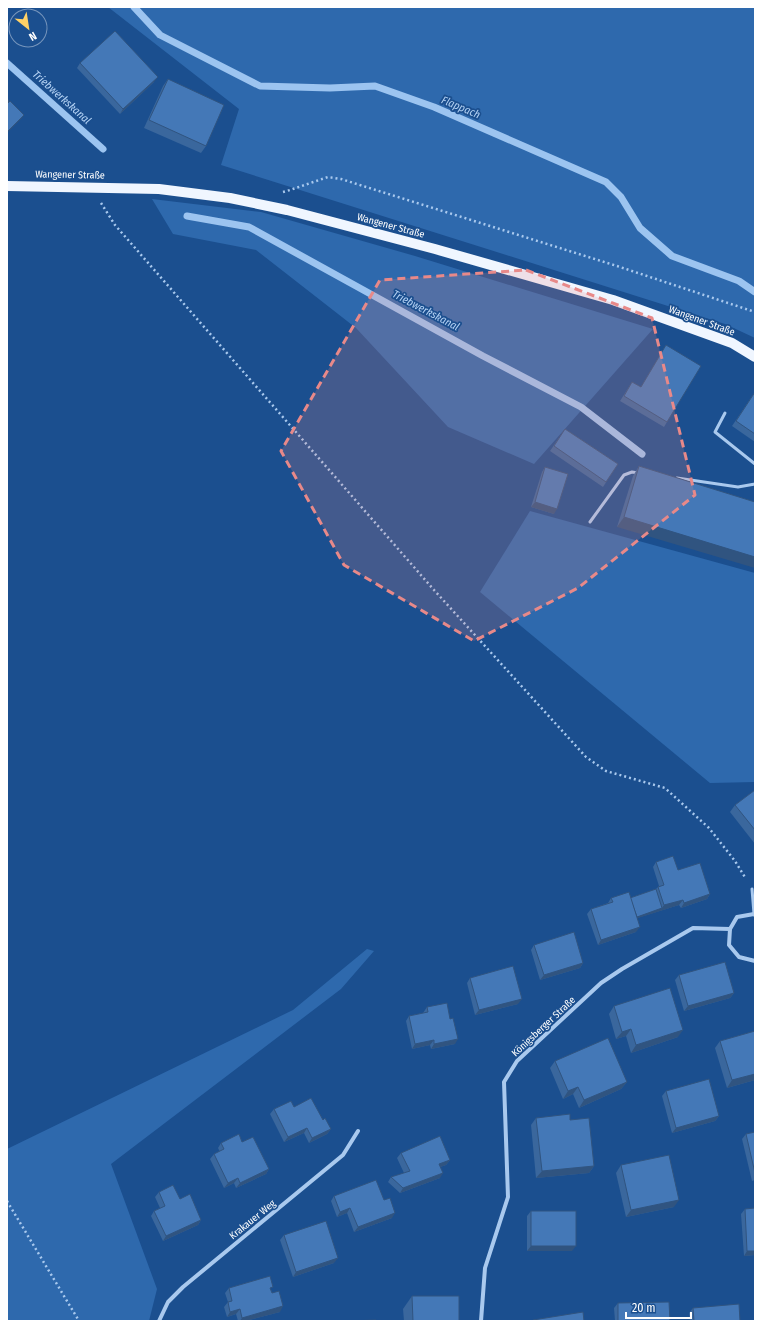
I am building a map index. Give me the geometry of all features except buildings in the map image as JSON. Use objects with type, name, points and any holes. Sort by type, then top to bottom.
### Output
[{"type":"main road","name":"Wangener Straße","points":[[7,186],[90,186],[159,189],[230,198],[287,210],[435,249],[614,300],[732,343],[755,357]]},
{"type":"street","points":[[754,914],[737,917],[730,928],[729,945],[739,957],[755,961]]},
{"type":"street","name":"Königsberger Straße","points":[[481,1321],[484,1268],[508,1197],[504,1082],[517,1060],[600,983],[622,969],[693,928],[730,928]]},
{"type":"street","name":"Krakauer Weg","points":[[159,1321],[168,1302],[183,1287],[343,1155],[358,1131]]},
{"type":"lane","points":[[725,413],[714,432],[755,464]]},
{"type":"lane","points":[[590,522],[624,475],[632,472],[640,473]]},
{"type":"lane","points":[[670,478],[738,487],[755,484]]},
{"type":"lane","points":[[752,889],[754,914]]},
{"type":"path","points":[[279,192],[290,190],[328,176],[341,179],[620,266],[755,312]]},
{"type":"path","points":[[90,186],[115,225],[141,255],[434,590],[586,757],[606,771],[665,788],[709,828],[735,861],[752,889]]},
{"type":"path","points":[[7,1200],[79,1321]]},
{"type":"highlighted area","points":[[526,270],[652,318],[695,495],[578,588],[474,641],[344,565],[281,451],[380,280]]},
{"type":"shaded area","points":[[108,7],[755,7],[755,338],[725,324],[221,165],[239,109]]},
{"type":"shaded area","points":[[152,199],[261,212],[415,256],[653,329],[534,464],[448,427],[356,328],[256,250],[173,234]]},
{"type":"shaded area","points":[[530,511],[755,573],[755,782],[710,783],[480,592]]},
{"type":"shaded area","points":[[367,949],[374,951],[341,989],[111,1164],[157,1289],[149,1321],[7,1321],[7,1149],[293,1010]]},
{"type":"waterway","name":"Flappach","points":[[134,7],[160,35],[260,86],[330,88],[375,86],[434,107],[606,182],[621,197],[640,228],[672,256],[739,281],[755,292]]},
{"type":"waterway","name":"Triebwerkskanal","points":[[7,63],[103,149]]},
{"type":"waterway","name":"Triebwerkskanal","points":[[187,216],[249,227],[483,356],[581,407],[642,454]]}]
